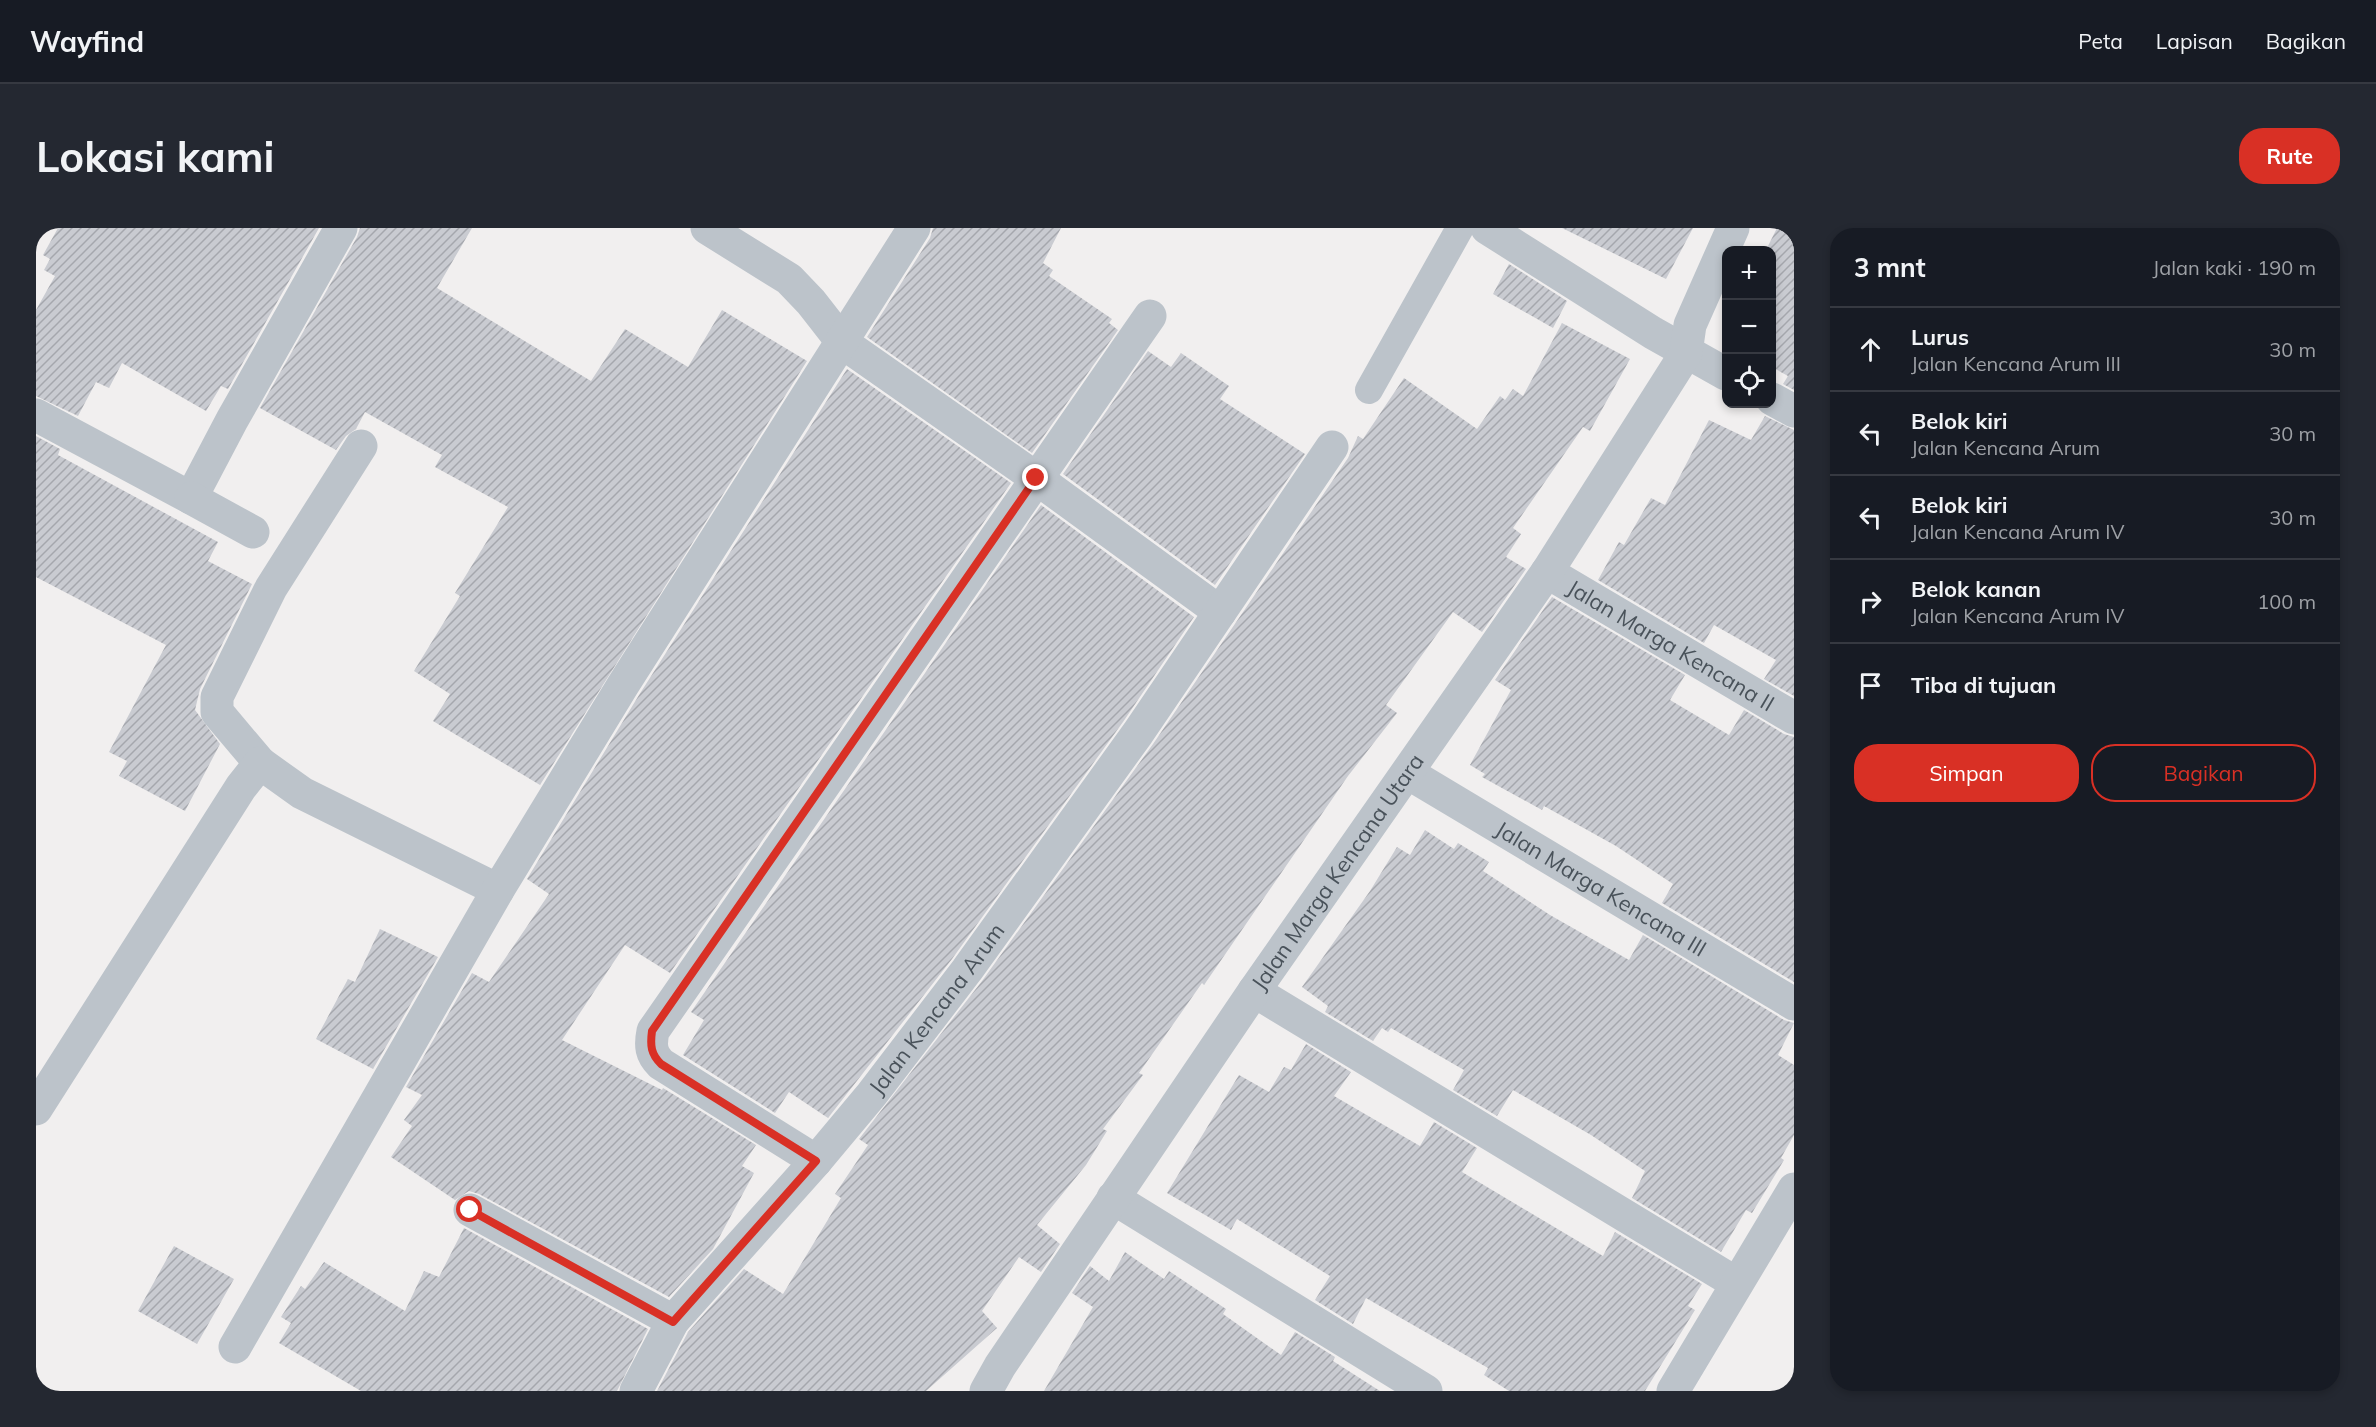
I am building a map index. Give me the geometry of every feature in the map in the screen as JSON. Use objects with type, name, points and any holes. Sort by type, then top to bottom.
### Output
[{"type":"street","points":[[185,495],[232,420],[341,228]]},
{"type":"street","points":[[707,228],[789,279],[811,302],[843,343],[1036,478],[1220,612]]},
{"type":"street","points":[[235,1347],[498,890],[623,685],[843,343],[914,228]]},
{"type":"street","points":[[1487,228],[1686,353],[1722,372]]},
{"type":"street","points":[[1686,353],[1690,325],[1733,228]]},
{"type":"street","points":[[816,1161],[661,1064],[653,1056],[651,1049],[652,1031],[1150,316]]},
{"type":"street","name":"Jalan Marga Kencana Utara","points":[[986,1391],[1000,1366],[1254,991],[1547,572],[1686,353]]},
{"type":"street","points":[[1776,401],[1794,411]]},
{"type":"street","points":[[36,416],[252,532]]},
{"type":"street","points":[[362,446],[271,588],[217,697],[217,712],[260,763],[302,793],[498,890]]},
{"type":"street","name":"Jalan Kencana Arum","points":[[636,1391],[673,1322],[816,1161],[872,1094],[967,970],[1138,733],[1332,447]]},
{"type":"street","name":"Jalan Marga Kencana II","points":[[1547,572],[1794,718]]},
{"type":"street","points":[[36,1109],[241,787],[260,763]]},
{"type":"street","name":"Jalan Marga Kencana III","points":[[1408,773],[1794,1004]]},
{"type":"street","points":[[1254,991],[1736,1283]]},
{"type":"street","points":[[1672,1391],[1794,1189]]},
{"type":"street","points":[[1113,1198],[1426,1391]]},
{"type":"street","points":[[470,1210],[673,1322]]},
{"type":"lane","points":[[1369,390],[1460,228]]},
{"type":"building","points":[[58,228],[319,228],[228,389],[221,386],[206,411],[122,363],[109,388],[96,382],[78,416],[36,396],[36,310],[55,276],[44,270],[50,259],[43,255]]},
{"type":"building","points":[[360,228],[472,228],[437,288],[591,381],[625,329],[688,367],[722,310],[807,361],[540,785],[433,721],[450,694],[414,671],[460,596],[455,593],[508,507],[435,467],[442,455],[365,412],[356,429],[346,436],[336,450],[260,408]]},
{"type":"building","points":[[933,228],[1061,228],[1043,263],[1053,270],[1049,276],[1112,319],[1109,323],[1118,330],[1032,453],[867,337],[930,238]]},
{"type":"building","points":[[1562,228],[1693,228],[1666,279]]},
{"type":"building","points":[[1777,228],[1794,228],[1794,390],[1783,384],[1788,376],[1776,369],[1776,246],[1768,246]]},
{"type":"building","points":[[1509,264],[1567,301],[1553,328],[1493,294]]},
{"type":"building","points":[[1562,323],[1630,359],[1590,431],[1583,427],[1513,528],[1521,534],[1506,557],[1526,569],[1482,632],[1453,612],[1386,705],[1397,713],[1348,776],[1204,985],[1202,983],[1139,1073],[1143,1075],[1103,1129],[1107,1131],[1086,1165],[1037,1225],[1060,1244],[1041,1272],[1019,1257],[982,1311],[997,1328],[926,1391],[657,1391],[688,1332],[744,1269],[783,1294],[841,1198],[835,1194],[868,1145],[859,1139],[982,981],[1153,744],[1348,458],[1358,436],[1363,439],[1404,378],[1477,429],[1500,396],[1505,400],[1513,389],[1523,396]]},
{"type":"building","points":[[1148,351],[1171,367],[1181,353],[1229,386],[1220,399],[1305,454],[1215,585],[1063,474]]},
{"type":"building","points":[[847,369],[1011,483],[670,973],[625,945],[562,1040],[662,1090],[663,1088],[756,1145],[742,1166],[754,1173],[713,1249],[669,1297],[479,1194],[469,1191],[455,1200],[391,1157],[412,1126],[404,1120],[422,1095],[406,1087],[472,973],[489,982],[549,894],[527,879],[639,695]]},
{"type":"building","points":[[1765,416],[1794,430],[1794,696],[1764,679],[1776,660],[1714,625],[1704,643],[1598,580],[1619,542],[1624,545],[1651,498],[1665,505],[1709,420],[1751,440]]},
{"type":"building","points":[[36,436],[60,449],[58,455],[218,542],[208,561],[252,584],[200,689],[195,710],[220,744],[185,811],[119,776],[127,761],[109,752],[166,645],[36,577]]},
{"type":"building","points":[[1041,505],[1194,617],[1123,722],[952,959],[828,1118],[789,1092],[775,1113],[683,1055],[704,1020],[691,1012]]},
{"type":"building","points":[[1552,597],[1685,675],[1670,700],[1729,735],[1744,710],[1784,734],[1794,737],[1794,982],[1662,903],[1673,884],[1616,846],[1544,806],[1542,810],[1482,777],[1485,774],[1470,765],[1511,690],[1495,680]]},
{"type":"building","points":[[1425,830],[1454,849],[1458,843],[1489,862],[1483,871],[1550,915],[1629,960],[1643,935],[1784,1020],[1794,1023],[1778,1055],[1794,1065],[1794,1135],[1781,1158],[1784,1160],[1752,1213],[1746,1210],[1721,1252],[1632,1198],[1645,1171],[1591,1135],[1513,1090],[1497,1116],[1453,1090],[1464,1070],[1391,1028],[1388,1032],[1382,1028],[1373,1041],[1325,1012],[1328,1006],[1302,987],[1370,891],[1397,847],[1410,855]]},
{"type":"building","points":[[380,929],[438,957],[373,1069],[316,1039],[348,979],[355,982]]},
{"type":"building","points":[[1306,1044],[1351,1072],[1334,1096],[1420,1146],[1434,1122],[1477,1148],[1462,1172],[1603,1256],[1615,1232],[1702,1284],[1688,1306],[1695,1310],[1645,1391],[1509,1391],[1484,1375],[1488,1368],[1366,1298],[1353,1324],[1315,1300],[1330,1276],[1237,1219],[1231,1230],[1167,1193],[1239,1075],[1269,1092],[1284,1067],[1291,1070]]},
{"type":"building","points":[[464,1228],[648,1329],[617,1391],[361,1391],[279,1343],[291,1323],[281,1317],[301,1286],[305,1289],[324,1262],[405,1311],[424,1271],[439,1277]]},
{"type":"building","points":[[174,1246],[234,1279],[197,1344],[138,1311]]},
{"type":"building","points":[[1125,1252],[1164,1279],[1169,1271],[1226,1309],[1223,1314],[1281,1355],[1295,1332],[1335,1357],[1333,1361],[1380,1391],[1044,1391],[1093,1307],[1072,1293],[1090,1266],[1109,1281]]},
{"type":"route","points":[[470,1210],[673,1322],[816,1161],[661,1064],[653,1056],[651,1049],[652,1031],[831,772],[954,600],[1036,478]]}]
